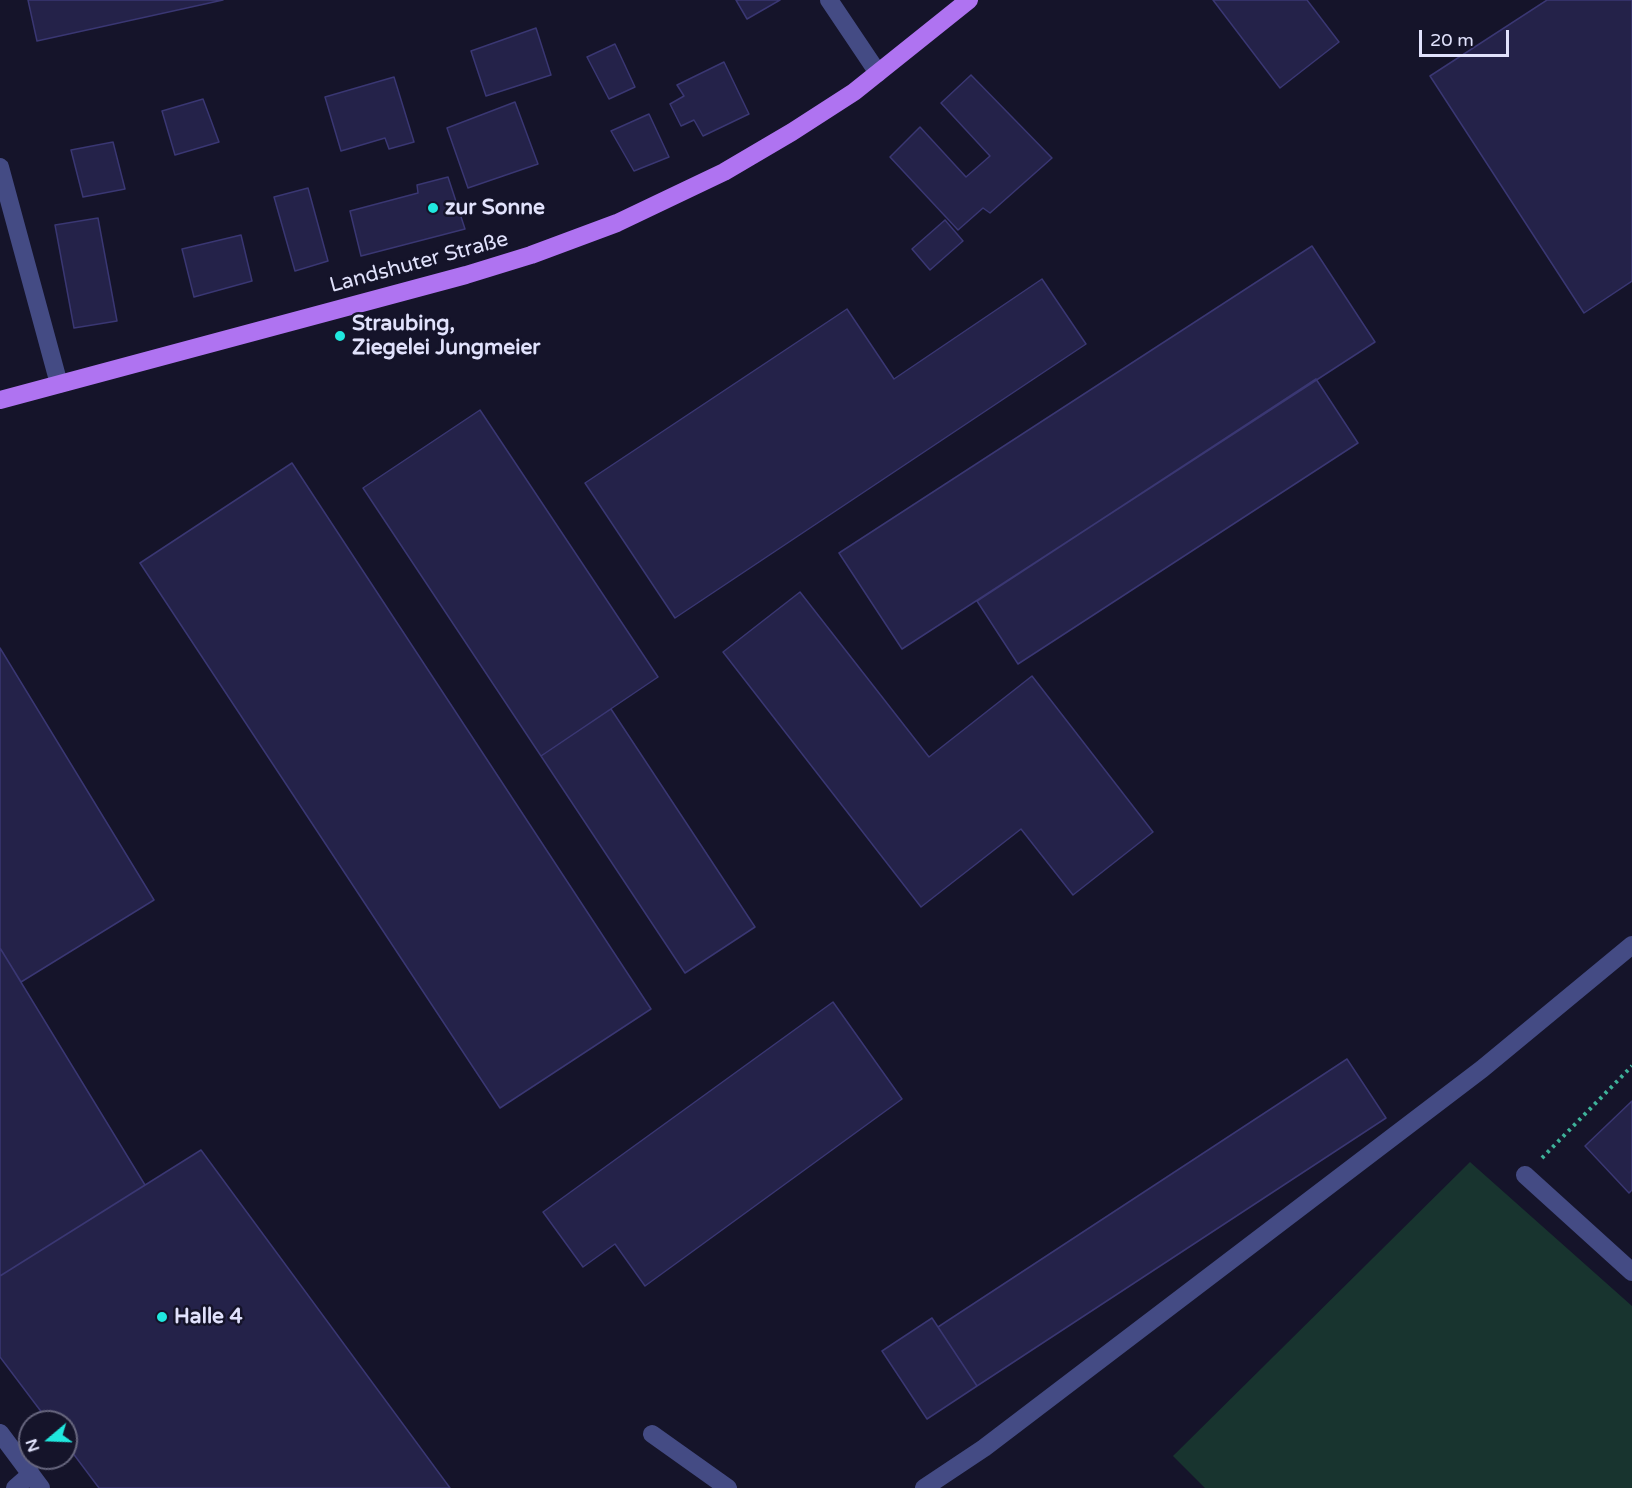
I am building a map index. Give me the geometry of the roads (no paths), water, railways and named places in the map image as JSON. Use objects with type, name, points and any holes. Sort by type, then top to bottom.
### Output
[{"type":"main road","name":"Landshuter Straße","points":[[0,400],[466,275],[531,255],[617,223],[724,172],[801,126],[854,92],[969,0]]},
{"type":"street","points":[[829,0],[878,73]]},
{"type":"street","points":[[0,167],[59,384]]},
{"type":"street","points":[[924,1488],[984,1448],[1482,1069],[1632,945]]},
{"type":"street","points":[[1525,1175],[1632,1272]]},
{"type":"street","points":[[0,1433],[36,1481],[15,1488]]},
{"type":"street","points":[[652,1434],[728,1488]]},
{"type":"place","name":"zur Sonne","points":[[433,208]]},
{"type":"place","name":"Straubing, Ziegelei Jungmeier","points":[[340,336]]},
{"type":"place","name":"Halle 4","points":[[162,1317]]}]
